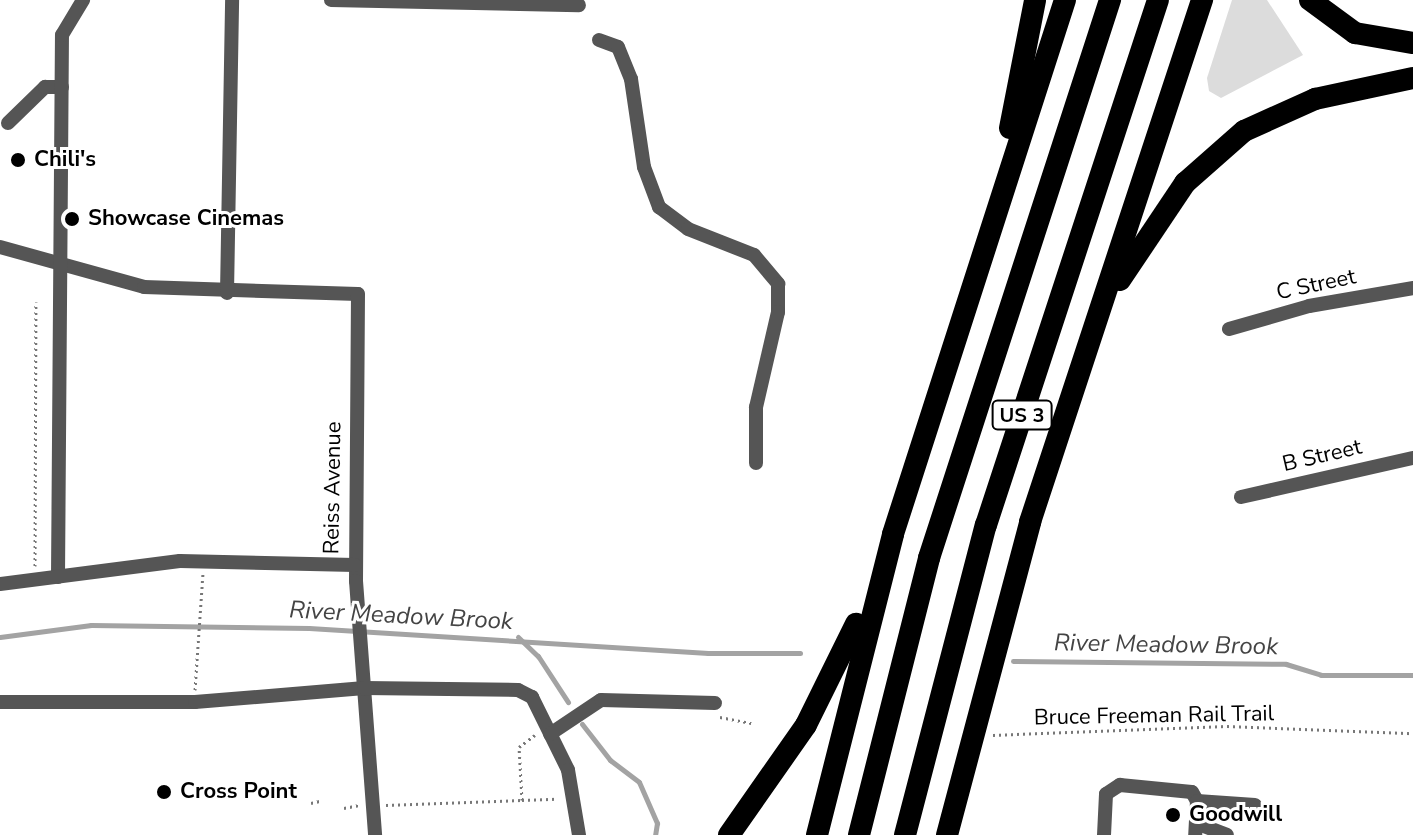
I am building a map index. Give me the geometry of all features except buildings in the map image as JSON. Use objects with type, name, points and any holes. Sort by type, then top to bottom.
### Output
[{"type":"highway","points":[[976,275],[1035,0]]},
{"type":"highway","points":[[817,835],[893,534],[1065,0]]},
{"type":"highway","name":"US 3","points":[[859,835],[945,506],[1110,0]]},
{"type":"highway","name":"US 3","points":[[905,835],[986,525],[1158,0]]},
{"type":"highway","points":[[947,835],[1014,574],[1202,0]]},
{"type":"highway","points":[[1310,0],[1355,33],[1413,43]]},
{"type":"highway","points":[[1082,365],[1139,246],[1185,183],[1216,153],[1260,122],[1296,105],[1413,78]]},
{"type":"highway","points":[[729,835],[818,704],[893,534]]},
{"type":"street","points":[[58,577],[62,35],[83,0]]},
{"type":"street","points":[[227,293],[232,0]]},
{"type":"street","points":[[331,0],[579,5]]},
{"type":"street","points":[[599,40],[618,47],[631,79],[644,167],[659,207],[688,229],[754,255],[778,284],[778,312],[756,407],[756,463]]},
{"type":"street","points":[[8,123],[45,87],[62,87]]},
{"type":"street","name":"Reiss Avenue","points":[[0,247],[60,261],[144,287],[227,293],[358,294],[355,565],[205,561],[0,584]]},
{"type":"street","name":"C Street","points":[[1229,329],[1309,306],[1413,288]]},
{"type":"street","name":"B Street","points":[[1241,497],[1413,458]]},
{"type":"street","points":[[355,565],[375,835]]},
{"type":"street","points":[[0,702],[195,702],[364,688],[518,690],[532,697],[572,782],[579,835]]},
{"type":"street","points":[[548,730],[601,700],[715,703]]},
{"type":"street","points":[[1104,835],[1106,797],[1115,785],[1185,789],[1197,801],[1255,805]]},
{"type":"street","points":[[1197,801],[1196,829],[1227,835]]},
{"type":"path","points":[[35,570],[36,302]]},
{"type":"path","points":[[195,693],[198,598],[205,561]]},
{"type":"path","name":"Bruce Freeman Rail Trail","points":[[992,735],[1227,726],[1413,733]]},
{"type":"path","points":[[522,800],[519,747],[548,730]]},
{"type":"path","points":[[386,805],[557,799]]},
{"type":"path","points":[[311,803],[320,801]]},
{"type":"path","points":[[344,808],[357,804]]},
{"type":"shaded area","points":[[1232,0],[1267,0],[1303,55],[1221,98],[1209,91],[1207,78]]},
{"type":"waterway","name":"River Meadow Brook","points":[[0,637],[91,625],[309,628],[708,653],[800,653]]},
{"type":"waterway","points":[[518,637],[538,656],[568,702]]},
{"type":"waterway","name":"River Meadow Brook","points":[[1013,661],[1286,664],[1321,675],[1413,675]]},
{"type":"waterway","points":[[582,724],[610,760],[639,782],[657,823],[655,835]]},
{"type":"place","name":"Chili's","points":[[18,160]]},
{"type":"place","name":"Showcase Cinemas","points":[[72,219]]},
{"type":"place","name":"Cross Point","points":[[164,792]]},
{"type":"place","name":"Goodwill","points":[[1173,815]]}]
